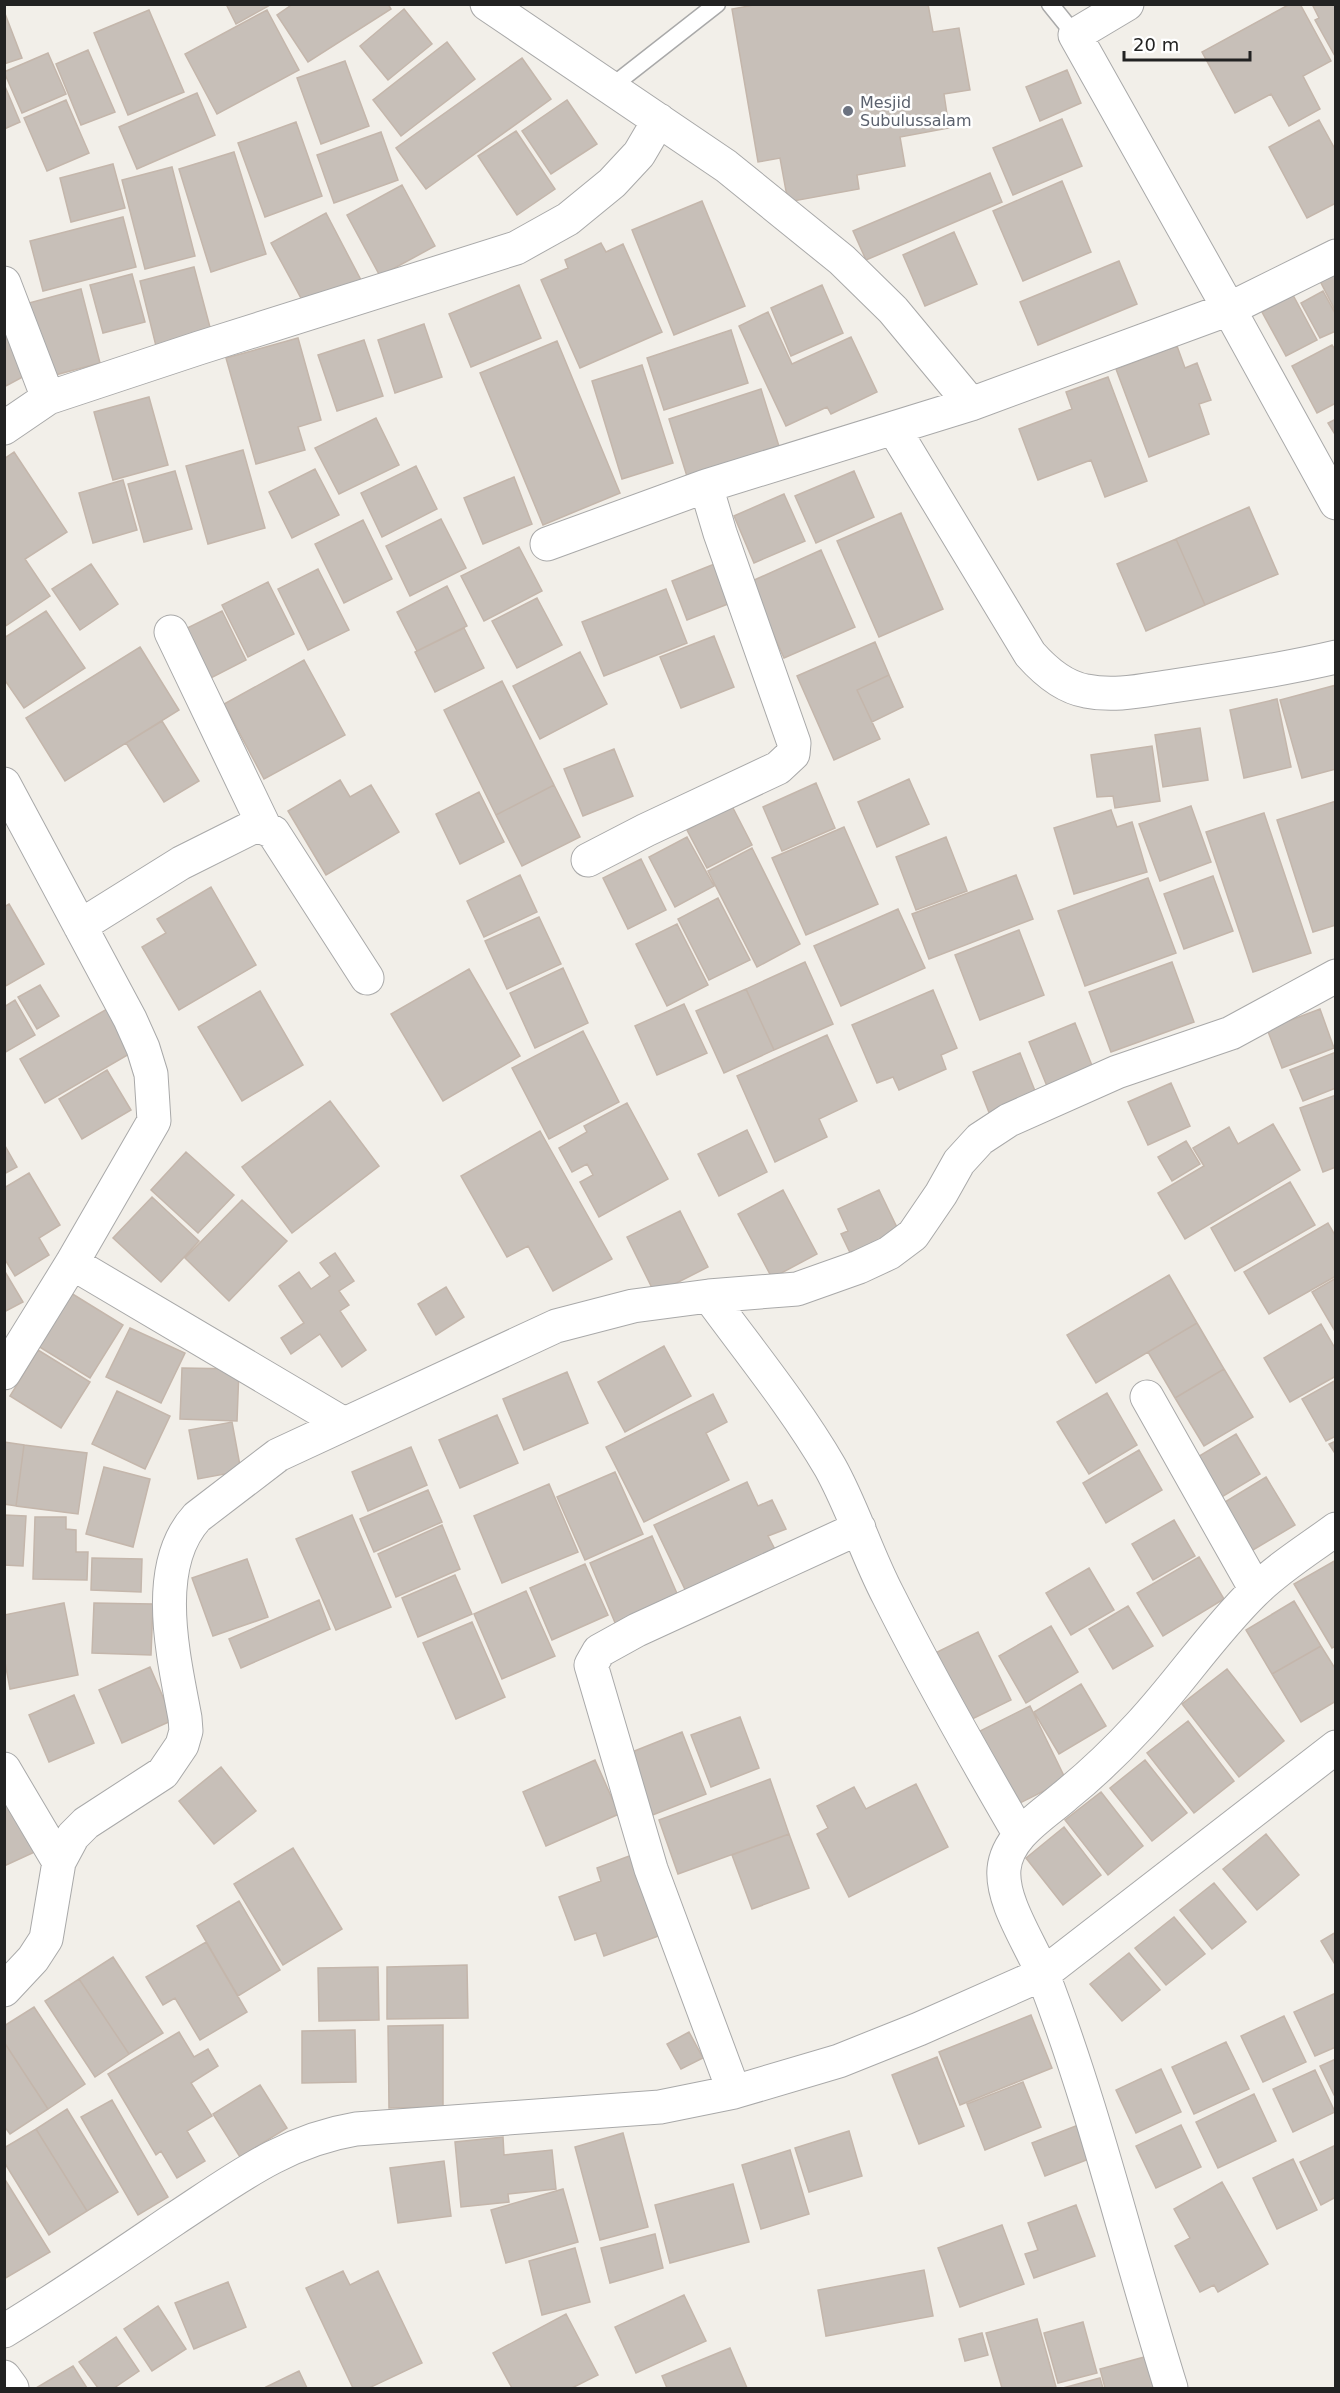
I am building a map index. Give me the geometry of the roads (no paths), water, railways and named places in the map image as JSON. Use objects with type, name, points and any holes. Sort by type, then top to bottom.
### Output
[{"type":"street","points":[[487,4],[726,166],[842,260],[893,310],[971,404]]},
{"type":"street","points":[[1126,4],[1075,35],[1335,503]]},
{"type":"street","points":[[4,428],[48,398],[516,248],[568,219],[612,183],[639,154],[659,120]]},
{"type":"street","points":[[547,544],[706,486],[971,404],[1229,309],[1335,256]]},
{"type":"street","points":[[4,283],[48,398]]},
{"type":"street","points":[[894,429],[1030,654],[1045,671],[1066,684],[1084,691],[1111,695],[1271,672],[1335,657]]},
{"type":"street","points":[[588,860],[778,768],[793,754],[794,743],[706,486]]},
{"type":"street","points":[[171,632],[264,826]]},
{"type":"street","points":[[4,784],[130,1019],[143,1048],[151,1074],[154,1120],[72,1263],[4,1373]]},
{"type":"street","points":[[80,926],[181,863],[248,828],[256,825],[264,826],[273,832],[368,978]]},
{"type":"street","points":[[4,1990],[33,1959],[46,1939],[59,1862],[72,1836],[86,1823],[163,1773],[182,1745],[186,1731],[185,1718],[170,1633],[172,1575],[177,1546],[187,1527],[197,1517],[278,1455],[556,1326],[633,1306],[709,1296],[797,1289],[859,1267],[889,1253],[913,1235],[941,1194],[959,1162],[980,1139],[1009,1120],[1117,1072],[1231,1033],[1334,982]]},
{"type":"street","points":[[72,1263],[344,1424]]},
{"type":"street","points":[[709,1296],[812,1437],[859,1528],[886,1593],[952,1716],[1020,1835]]},
{"type":"street","points":[[1147,1397],[1256,1590]]},
{"type":"street","points":[[734,2092],[651,1869],[591,1665],[599,1651],[637,1630],[859,1528]]},
{"type":"street","points":[[1172,2388],[1143,2297],[1107,2163],[1043,1974],[1007,1895],[1004,1868],[1010,1848],[1020,1835],[1074,1789],[1140,1725],[1212,1636],[1256,1590],[1335,1529]]},
{"type":"street","points":[[4,2331],[247,2171],[293,2146],[326,2134],[356,2129],[660,2107],[734,2092],[839,2061],[920,2029],[1043,1974],[1335,1748]]},
{"type":"street","points":[[4,1768],[59,1862]]},
{"type":"street","points":[[4,2377],[12,2388]]},
{"type":"lane","points":[[611,87],[717,4]]},
{"type":"lane","points":[[1050,4],[1075,35]]},
{"type":"place","name":"Mesjid Subulussalam","points":[[848,111]]}]
